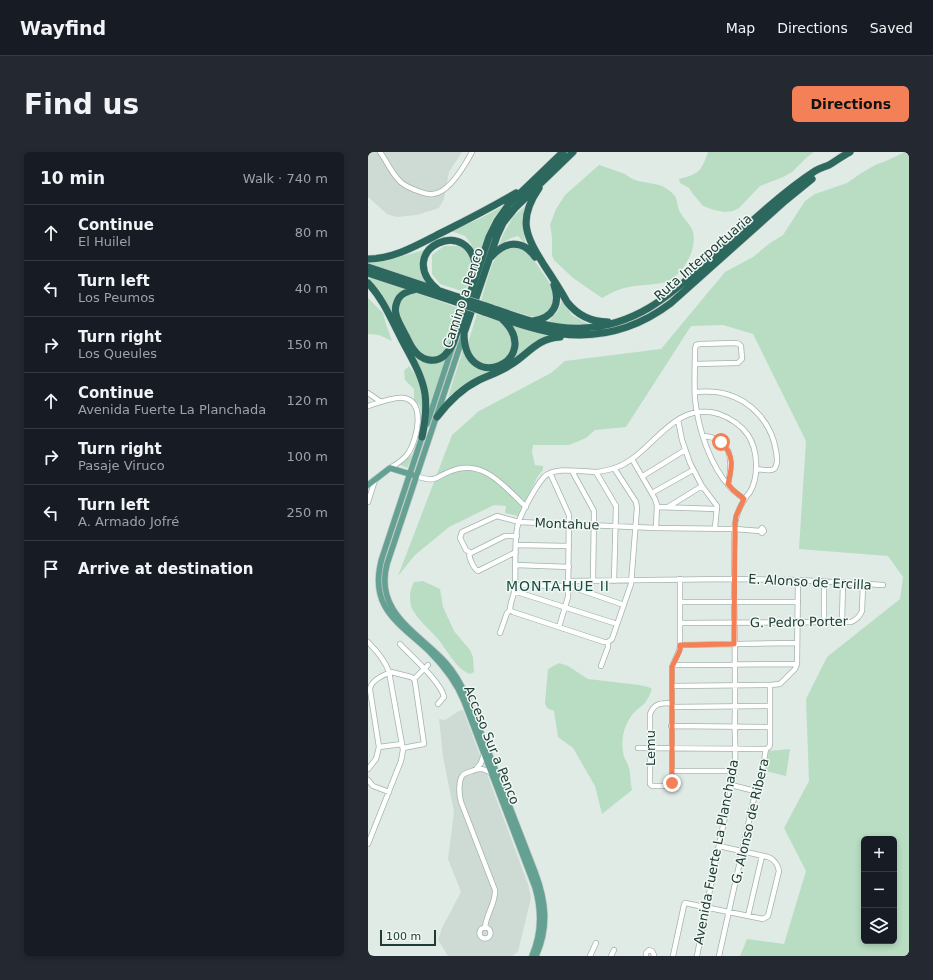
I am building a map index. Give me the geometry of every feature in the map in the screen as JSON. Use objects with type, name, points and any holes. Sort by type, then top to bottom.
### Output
[{"type":"highway","name":"Camino a Penco","points":[[464,333],[476,277],[489,237],[497,221],[509,204],[563,152]]},
{"type":"highway","name":"Camino a Penco","points":[[453,344],[471,303],[497,236],[507,218],[520,203],[573,152]]},
{"type":"highway","name":"Ruta Interportuaria","points":[[485,309],[499,317],[537,329],[557,334],[575,336],[595,335],[620,330],[638,323],[658,312],[678,297],[785,201],[829,165],[850,152]]},
{"type":"highway","name":"Ruta Interportuaria","points":[[485,309],[560,327],[580,328],[605,326],[628,319],[651,308],[671,294],[784,194],[815,171],[829,165]]},
{"type":"highway","points":[[548,176],[534,195],[527,212],[527,230],[531,244],[567,302],[580,315],[600,322],[612,322],[628,319]]},
{"type":"highway","points":[[368,259],[386,257],[406,251],[492,207],[528,185]]},
{"type":"highway","points":[[439,291],[428,278],[424,265],[425,258],[430,248],[438,242],[452,240],[462,243],[467,247],[472,252],[476,268],[476,277]]},
{"type":"highway","points":[[488,261],[501,248],[512,244],[523,246],[533,254],[554,284],[557,297],[555,306],[550,314],[542,319],[532,321]]},
{"type":"highway","points":[[368,267],[439,291],[457,300]]},
{"type":"highway","points":[[368,273],[485,309]]},
{"type":"highway","points":[[368,284],[376,292],[384,306],[422,381],[426,406],[422,437]]},
{"type":"highway","points":[[417,289],[401,295],[395,307],[397,318],[414,350],[423,359],[436,360],[445,355],[453,344]]},
{"type":"highway","points":[[464,333],[466,349],[468,355],[473,361],[485,367],[500,366],[510,358],[515,344],[514,336],[511,330],[499,317]]},
{"type":"highway","points":[[437,417],[448,402],[463,390],[479,380],[511,365],[541,341],[552,338],[575,336]]},
{"type":"main road","name":"Camino a Penco","points":[[416,476],[464,333]]},
{"type":"main road","name":"Camino a Penco","points":[[410,474],[453,344]]},
{"type":"main road","points":[[368,485],[390,468],[416,476]]},
{"type":"main road","name":"Acceso Sur a Penco","points":[[410,474],[380,563],[378,579],[379,592],[384,604],[394,619],[438,661],[446,670],[462,695],[532,876],[537,893],[540,926],[532,956]]},
{"type":"main road","name":"Acceso Sur a Penco","points":[[416,476],[386,564],[384,579],[386,593],[397,616],[432,648],[450,668],[458,679],[468,699],[542,893],[545,911],[544,924],[542,938],[536,956]]},
{"type":"street","points":[[380,152],[402,183],[423,193],[432,195],[449,185],[472,152]]},
{"type":"street","points":[[695,364],[740,362],[742,358],[741,346],[738,343],[696,345],[695,349],[695,364],[695,392],[697,413],[703,436],[714,464],[733,490],[744,499]]},
{"type":"street","points":[[695,392],[716,392],[732,396],[749,405],[763,419],[774,442],[777,455],[776,465],[772,470],[756,469]]},
{"type":"street","points":[[368,393],[381,402]]},
{"type":"street","points":[[368,406],[399,398],[408,399],[414,404],[418,412],[416,432],[409,453],[405,458],[390,468]]},
{"type":"street","points":[[526,506],[539,484],[545,476],[550,473],[558,471],[605,471],[624,464],[632,459],[671,424],[687,415],[697,413]]},
{"type":"street","name":"Avenida Fuerte La Planchada","points":[[697,413],[710,413],[733,420],[748,434],[753,444],[756,457],[756,469],[750,493],[744,499],[736,516],[735,528],[734,771],[697,956]]},
{"type":"street","points":[[678,420],[685,450],[693,470],[702,486],[716,505],[715,528]]},
{"type":"street","points":[[703,436],[718,440],[728,450],[731,464],[728,484]]},
{"type":"street","points":[[642,476],[685,450]]},
{"type":"street","points":[[632,459],[656,499],[656,528]]},
{"type":"street","name":"Montahue","points":[[416,476],[427,480],[433,480],[455,469],[465,467],[476,468],[483,471],[493,477],[526,506],[519,522],[656,528],[735,528],[760,531]]},
{"type":"street","points":[[601,666],[608,647],[608,642],[612,638],[630,587],[637,505],[614,468]]},
{"type":"street","points":[[652,493],[693,470]]},
{"type":"street","points":[[572,471],[594,510],[593,581]]},
{"type":"street","points":[[596,472],[616,508],[614,581]]},
{"type":"street","points":[[550,473],[569,513],[570,525],[568,597],[559,627]]},
{"type":"street","points":[[368,502],[375,480]]},
{"type":"street","points":[[667,507],[702,486]]},
{"type":"street","points":[[656,507],[717,509]]},
{"type":"street","points":[[500,633],[507,613],[510,610],[509,607],[514,591],[516,565],[517,527],[519,522],[497,516],[462,532],[460,536],[466,550],[469,552],[469,557],[478,571],[516,552]]},
{"type":"street","points":[[469,552],[474,552],[504,537],[517,536]]},
{"type":"street","points":[[516,545],[569,546]]},
{"type":"street","points":[[516,565],[569,567]]},
{"type":"street","points":[[680,579],[680,645],[673,665],[672,686],[672,771],[734,771]]},
{"type":"street","name":"E. Alonso de Ercilla","points":[[569,581],[734,579],[824,581],[883,585]]},
{"type":"street","points":[[672,686],[780,684],[793,671],[797,664],[798,580]]},
{"type":"street","points":[[824,581],[824,622]]},
{"type":"street","points":[[842,622],[843,582]]},
{"type":"street","name":"G. Pedro Porter","points":[[680,623],[798,623],[854,621],[861,614],[862,610],[863,584]]},
{"type":"street","points":[[515,585],[569,586],[624,605]]},
{"type":"street","points":[[514,591],[617,624]]},
{"type":"street","points":[[680,602],[798,602]]},
{"type":"street","points":[[510,610],[512,612],[608,642]]},
{"type":"street","points":[[368,642],[381,657],[389,672],[403,753],[368,844]]},
{"type":"street","points":[[680,645],[797,643]]},
{"type":"street","points":[[400,644],[426,667],[444,696],[438,704]]},
{"type":"street","points":[[673,665],[797,664]]},
{"type":"street","points":[[414,679],[426,667]]},
{"type":"street","points":[[368,769],[376,759],[379,747],[370,684],[389,672],[411,677],[415,682],[424,744],[379,747]]},
{"type":"street","name":"G. Alonso de Ribera","points":[[719,956],[756,789],[760,785],[766,749],[770,745],[770,685]]},
{"type":"street","name":"Lemu","points":[[672,771],[672,783],[668,786],[650,785],[651,712],[659,703],[672,705],[770,706]]},
{"type":"street","points":[[671,726],[770,727]]},
{"type":"street","points":[[638,748],[766,749]]},
{"type":"street","points":[[477,768],[484,753]]},
{"type":"street","points":[[485,928],[486,919],[495,898],[495,890],[459,795],[460,780],[467,772],[477,768],[492,774]]},
{"type":"street","points":[[369,783],[389,792]]},
{"type":"street","points":[[731,785],[751,790],[756,789]]},
{"type":"street","points":[[673,956],[685,903],[763,919],[769,914],[779,871],[772,859],[719,846]]},
{"type":"street","points":[[748,916],[762,856]]},
{"type":"street","points":[[590,956],[596,943]]},
{"type":"street","points":[[611,956],[614,950]]},
{"type":"street","points":[[646,956],[646,953],[649,950],[652,951],[654,956]]},
{"type":"shaded area","points":[[368,152],[462,152],[449,172],[444,199],[439,208],[417,215],[397,217],[387,214],[368,197]]},
{"type":"shaded area","points":[[463,710],[528,884],[531,898],[518,952],[512,956],[448,956],[438,940],[442,928],[461,892],[448,859],[454,812],[443,757],[439,719],[445,720]]},
{"type":"green space","points":[[708,152],[814,152],[792,172],[760,186],[739,208],[733,211],[725,212],[703,206],[689,188],[680,183],[679,179],[699,171]]},
{"type":"green space","points":[[905,152],[909,152],[909,956],[740,956],[747,939],[784,944],[806,871],[784,828],[809,781],[806,699],[827,657],[900,599],[903,577],[888,556],[799,549],[806,441],[753,334],[723,325],[691,326],[626,427],[595,430],[586,438],[569,445],[533,445],[532,452],[535,465],[543,466],[543,470],[538,476],[518,516],[505,513],[506,506],[494,505],[449,527],[415,555],[398,576],[452,435],[479,411],[551,373],[565,361],[661,349],[725,272],[753,257],[770,243],[783,235],[805,201],[815,194],[847,183],[875,165]]},
{"type":"green space","points":[[599,165],[625,174],[635,180],[656,184],[671,192],[676,197],[680,212],[692,229],[694,236],[692,251],[689,259],[679,272],[668,281],[627,287],[617,290],[602,298],[573,278],[554,260],[552,255],[550,225],[556,209],[565,195]]},
{"type":"green space","points":[[526,205],[523,225],[526,245],[518,236],[499,245],[513,217]]},
{"type":"green space","points":[[503,206],[493,219],[477,257],[471,244],[465,236],[451,231],[481,218]]},
{"type":"green space","points":[[444,246],[462,246],[471,256],[473,275],[468,286],[462,291],[440,284],[432,274],[432,255]]},
{"type":"green space","points":[[509,247],[519,247],[530,254],[551,285],[554,297],[550,311],[543,315],[537,317],[529,316],[481,301],[494,261],[500,252]]},
{"type":"green space","points":[[424,250],[421,259],[420,271],[428,282],[427,283],[368,263],[386,261]]},
{"type":"green space","points":[[368,276],[404,289],[393,315],[368,280]]},
{"type":"green space","points":[[417,293],[461,309],[447,348],[441,355],[429,359],[416,349],[400,313],[400,301],[403,297],[408,294]]},
{"type":"green space","points":[[368,298],[383,313],[392,341],[379,335],[368,334]]},
{"type":"green space","points":[[562,300],[572,315],[588,324],[570,325],[548,322],[558,311]]},
{"type":"green space","points":[[477,314],[499,321],[510,331],[512,346],[504,361],[490,365],[478,361],[471,354],[468,343]]},
{"type":"green space","points":[[513,326],[549,335],[508,364],[518,347],[518,339]]},
{"type":"green space","points":[[412,350],[418,359],[446,356],[429,407]]},
{"type":"green space","points":[[463,350],[466,356],[490,370],[496,370],[456,391],[448,397]]},
{"type":"green space","points":[[409,366],[417,377],[423,402],[421,424],[420,406],[414,399],[414,389],[405,380],[404,371]]},
{"type":"green space","points":[[414,454],[407,468],[399,464]]},
{"type":"green space","points":[[423,581],[440,589],[443,607],[454,631],[470,650],[473,657],[473,673],[470,674],[462,670],[413,610],[411,606],[410,594],[414,582]]},
{"type":"green space","points":[[559,663],[568,666],[588,679],[639,685],[652,689],[645,703],[635,711],[627,723],[622,742],[624,757],[629,768],[632,790],[602,814],[595,786],[573,748],[558,737],[554,711],[547,708],[545,703],[548,669]]},
{"type":"green space","points":[[790,749],[786,776],[765,771],[769,751]]},
{"type":"district","name":"MONTAHUE II","points":[[558,586]]},
{"type":"route","points":[[672,783],[672,667],[680,650],[680,645],[734,644],[735,525],[736,516],[744,499],[728,484],[731,458],[728,450],[721,442]]}]
